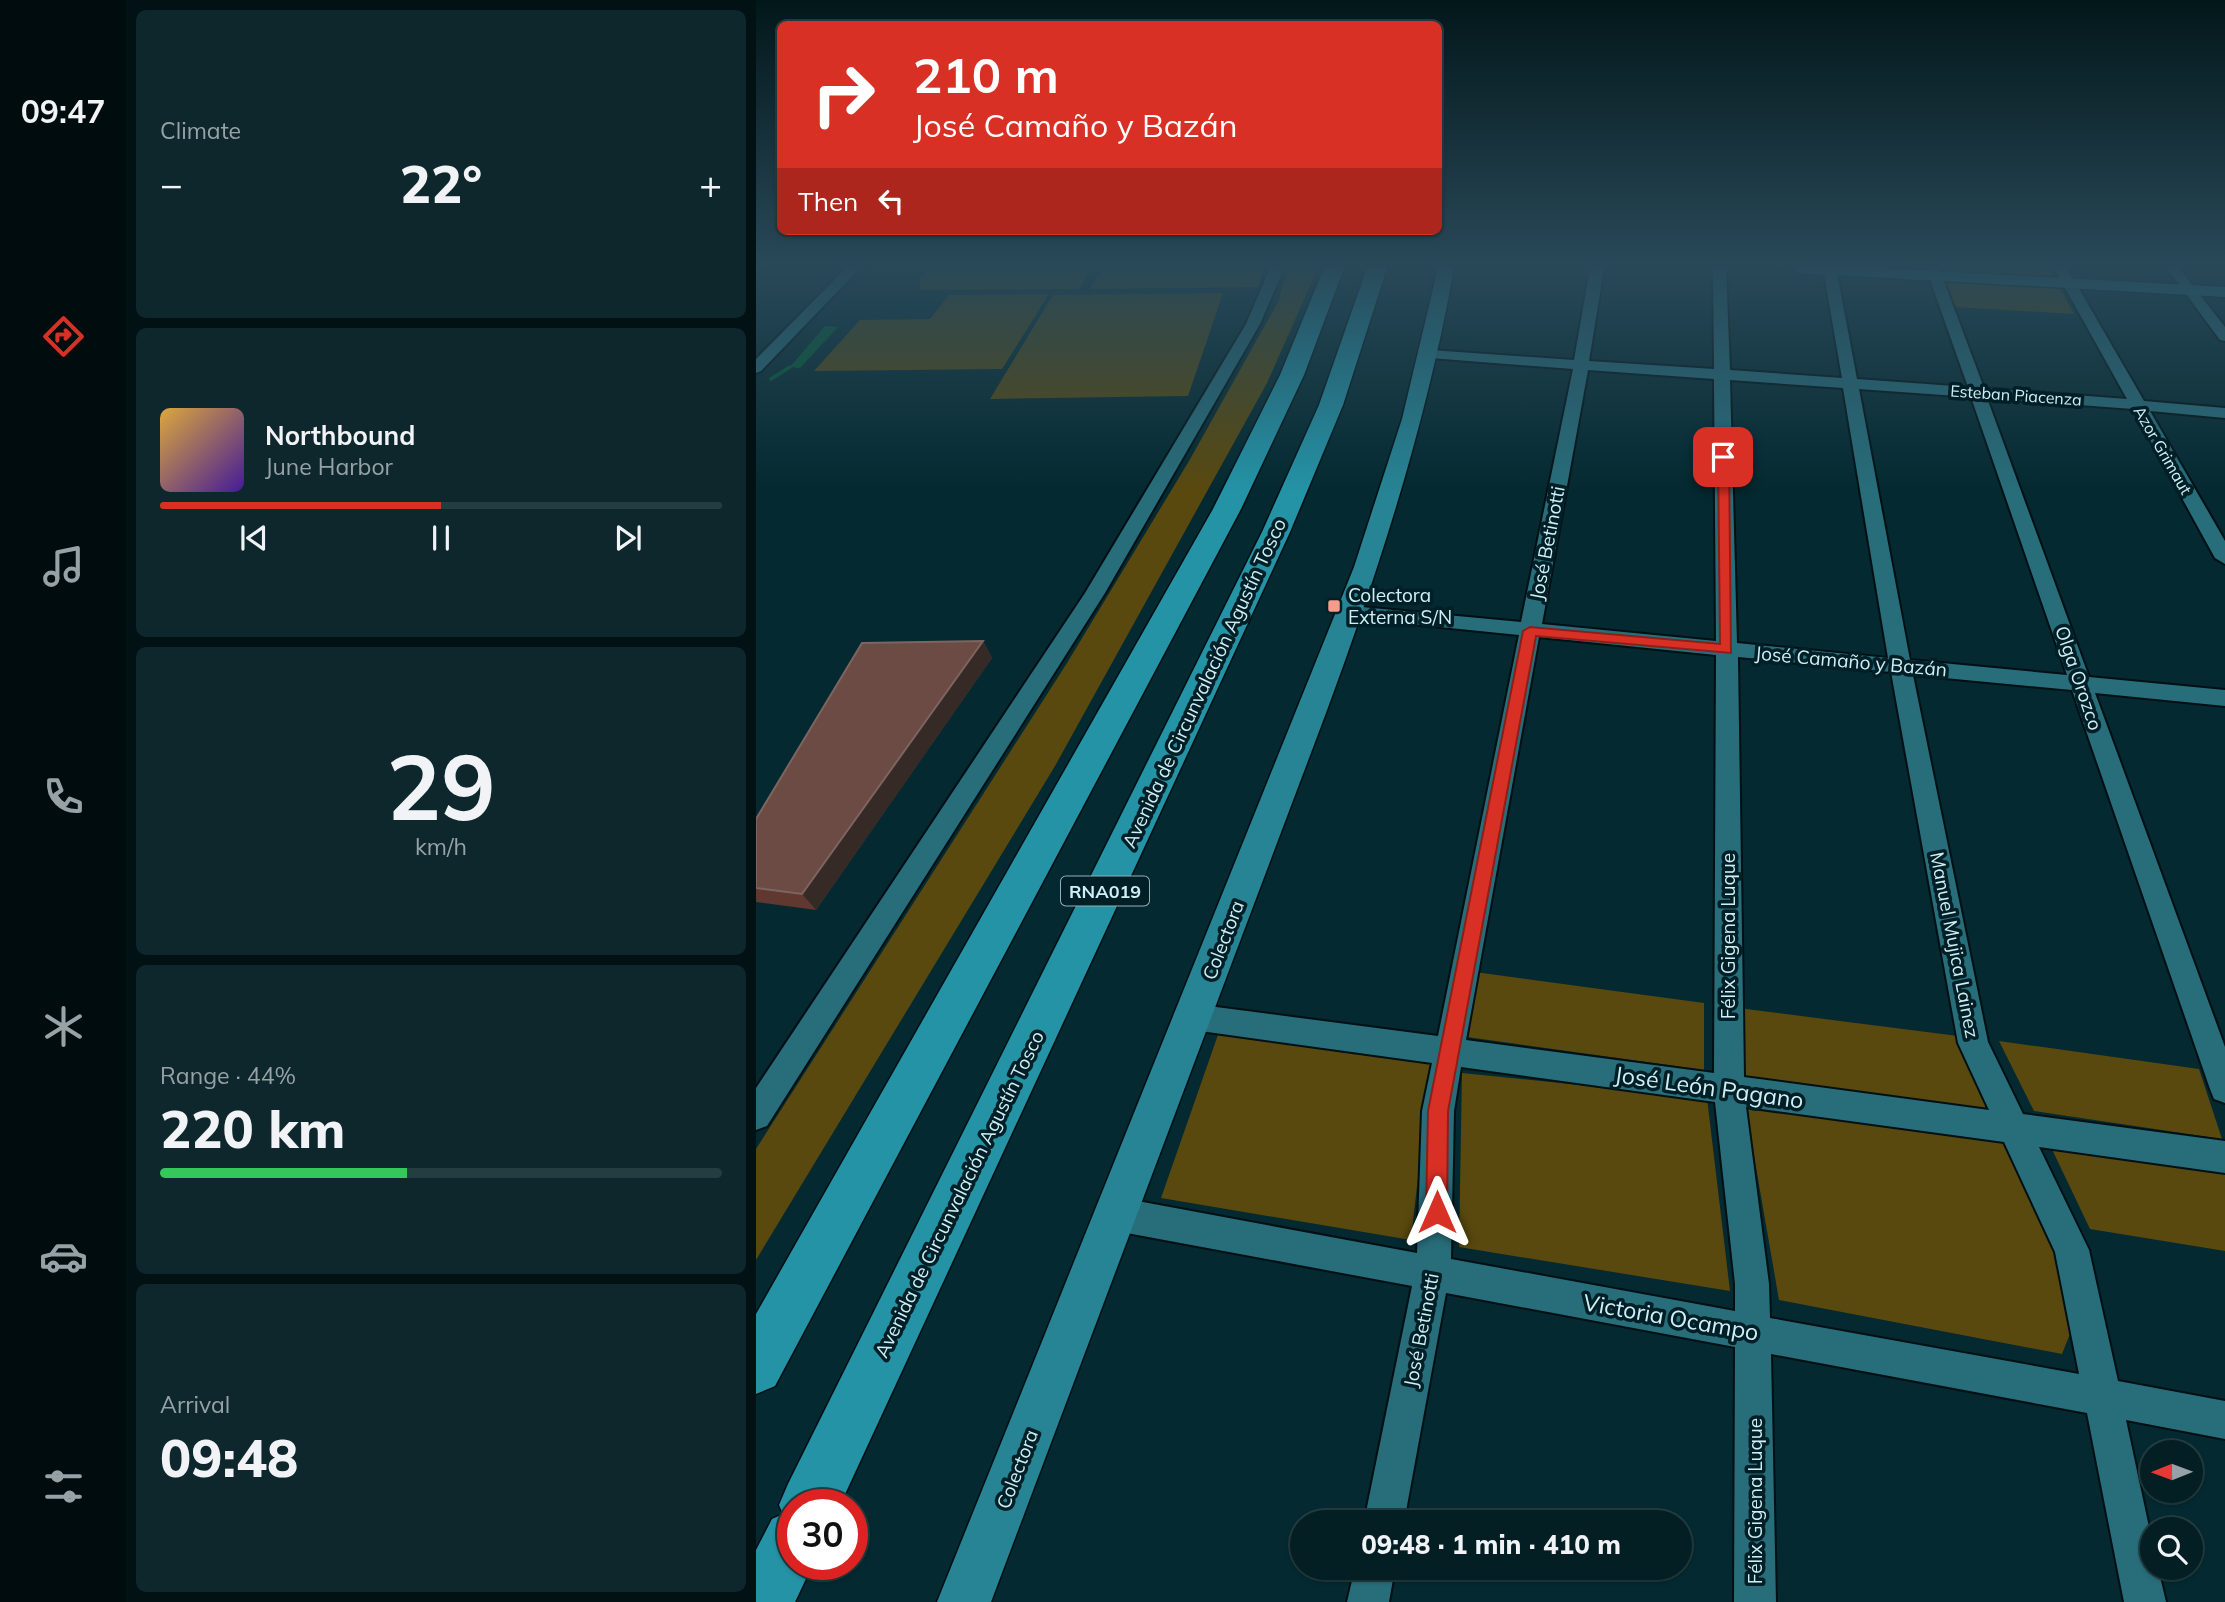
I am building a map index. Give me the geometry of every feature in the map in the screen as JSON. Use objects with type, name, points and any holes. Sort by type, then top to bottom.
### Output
[{"type":"highway","points":[[756,1367],[1221,522],[1287,386],[1304,343]]},
{"type":"highway","name":"Avenida de Circunvalación Agustín Tosco","points":[[817,1489],[1276,532],[1331,405],[1352,343]]},
{"type":"highway","points":[[763,1602],[777,1573]]},
{"type":"main road","name":"Colectora","points":[[964,1602],[1351,612],[1408,439],[1432,343]]},
{"type":"street","points":[[756,368],[780,343]]},
{"type":"street","points":[[756,1115],[1095,593],[1242,343]]},
{"type":"street","name":"José Betinotti","points":[[1386,1510],[1433,1273],[1437,1239],[1437,1130],[1449,1052],[1585,343]]},
{"type":"street","name":"Félix Gigena Luque","points":[[1721,343],[1727,649],[1729,1091],[1752,1284],[1755,1332],[1755,1602]]},
{"type":"street","name":"Manuel Mujica Lainez","points":[[1842,343],[1900,665],[1973,1043],[2072,1250],[2105,1398],[2145,1602]]},
{"type":"street","name":"Olga Orozco","points":[[1960,343],[2225,1089]]},
{"type":"street","name":"Azor Grimaut","points":[[2103,343],[2225,558]]},
{"type":"street","name":"Esteban Piacenza","points":[[1430,354],[2097,401],[2138,407],[2225,413]]},
{"type":"street","name":"José Camaño y Bazán","points":[[1351,612],[2225,698]]},
{"type":"street","name":"José León Pagano","points":[[1193,1017],[2225,1157]]},
{"type":"street","name":"Victoria Ocampo","points":[[1116,1214],[2225,1420]]},
{"type":"street","points":[[1368,1602],[1373,1580]]},
{"type":"shaded area","points":[[811,343],[823,343],[800,368],[790,367]]},
{"type":"shaded area","points":[[839,343],[1018,343],[1002,369],[814,371]]},
{"type":"shaded area","points":[[1024,343],[1206,343],[1188,396],[990,399]]},
{"type":"shaded area","points":[[1255,343],[1285,343],[1267,383],[1055,766],[756,1260],[756,1149],[1067,663],[1189,461]]},
{"type":"shaded area","points":[[1475,972],[1704,1003],[1704,1070],[1460,1036]]},
{"type":"shaded area","points":[[1738,1008],[1958,1036],[1989,1112],[1742,1076]]},
{"type":"shaded area","points":[[1220,1029],[1431,1060],[1411,1240],[1161,1198]]},
{"type":"shaded area","points":[[1999,1041],[2199,1069],[2222,1139],[2034,1111]]},
{"type":"shaded area","points":[[1462,1073],[1707,1098],[1730,1291],[1459,1247]]},
{"type":"shaded area","points":[[1744,1098],[2010,1136],[2052,1230],[2073,1326],[2062,1354],[1779,1300]]},
{"type":"shaded area","points":[[2049,1143],[2225,1168],[2225,1251],[2090,1229]]},
{"type":"building","points":[[983,641],[802,894],[756,888],[756,819],[862,643]]},
{"type":"waterway","points":[[771,379],[790,367]]},
{"type":"place","name":"Colectora Externa S/N","points":[[1334,606]]},
{"type":"route","points":[[1437,1212],[1438,1111],[1530,631],[1727,649],[1723,457]]}]
